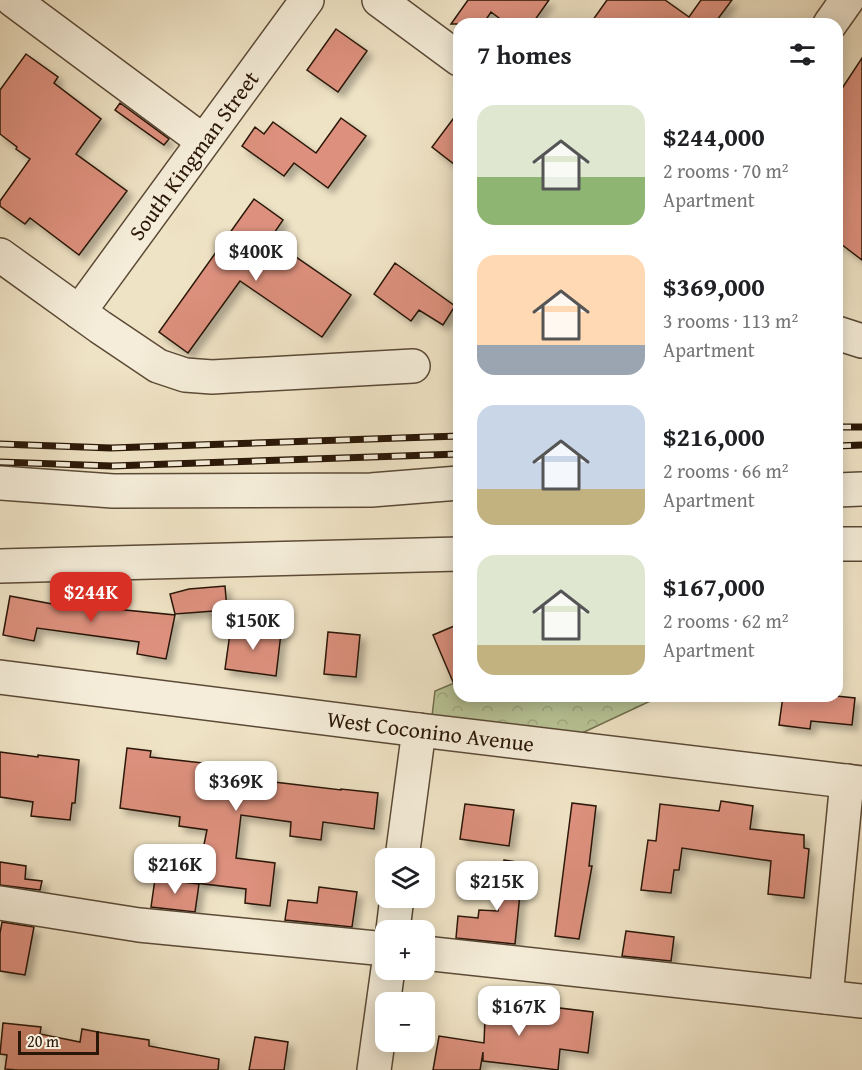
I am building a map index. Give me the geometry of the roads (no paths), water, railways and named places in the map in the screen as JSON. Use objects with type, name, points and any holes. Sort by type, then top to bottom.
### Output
[{"type":"street","points":[[13,0],[203,141]]},
{"type":"street","name":"South Kingman Street","points":[[79,312],[307,0]]},
{"type":"street","points":[[379,0],[453,54]]},
{"type":"street","points":[[834,18],[847,0]]},
{"type":"street","points":[[0,255],[158,366],[185,375],[212,377],[413,366]]},
{"type":"street","points":[[843,335],[862,341]]},
{"type":"street","points":[[0,483],[113,491],[371,490],[453,483]]},
{"type":"street","points":[[843,489],[862,489]]},
{"type":"street","points":[[843,544],[862,544]]},
{"type":"street","points":[[0,566],[453,554]]},
{"type":"street","name":"West Coconino Avenue","points":[[0,677],[855,782]]},
{"type":"street","points":[[403,848],[419,730]]},
{"type":"street","points":[[826,997],[855,782]]},
{"type":"street","points":[[0,903],[139,925],[375,948]]},
{"type":"street","points":[[435,954],[862,1001]]},
{"type":"street","points":[[374,1070],[386,980]]},
{"type":"railway","points":[[843,427],[862,427]]},
{"type":"railway","points":[[0,444],[111,448],[453,436]]},
{"type":"railway","points":[[843,446],[862,445]]},
{"type":"railway","points":[[0,462],[112,466],[453,454]]}]
